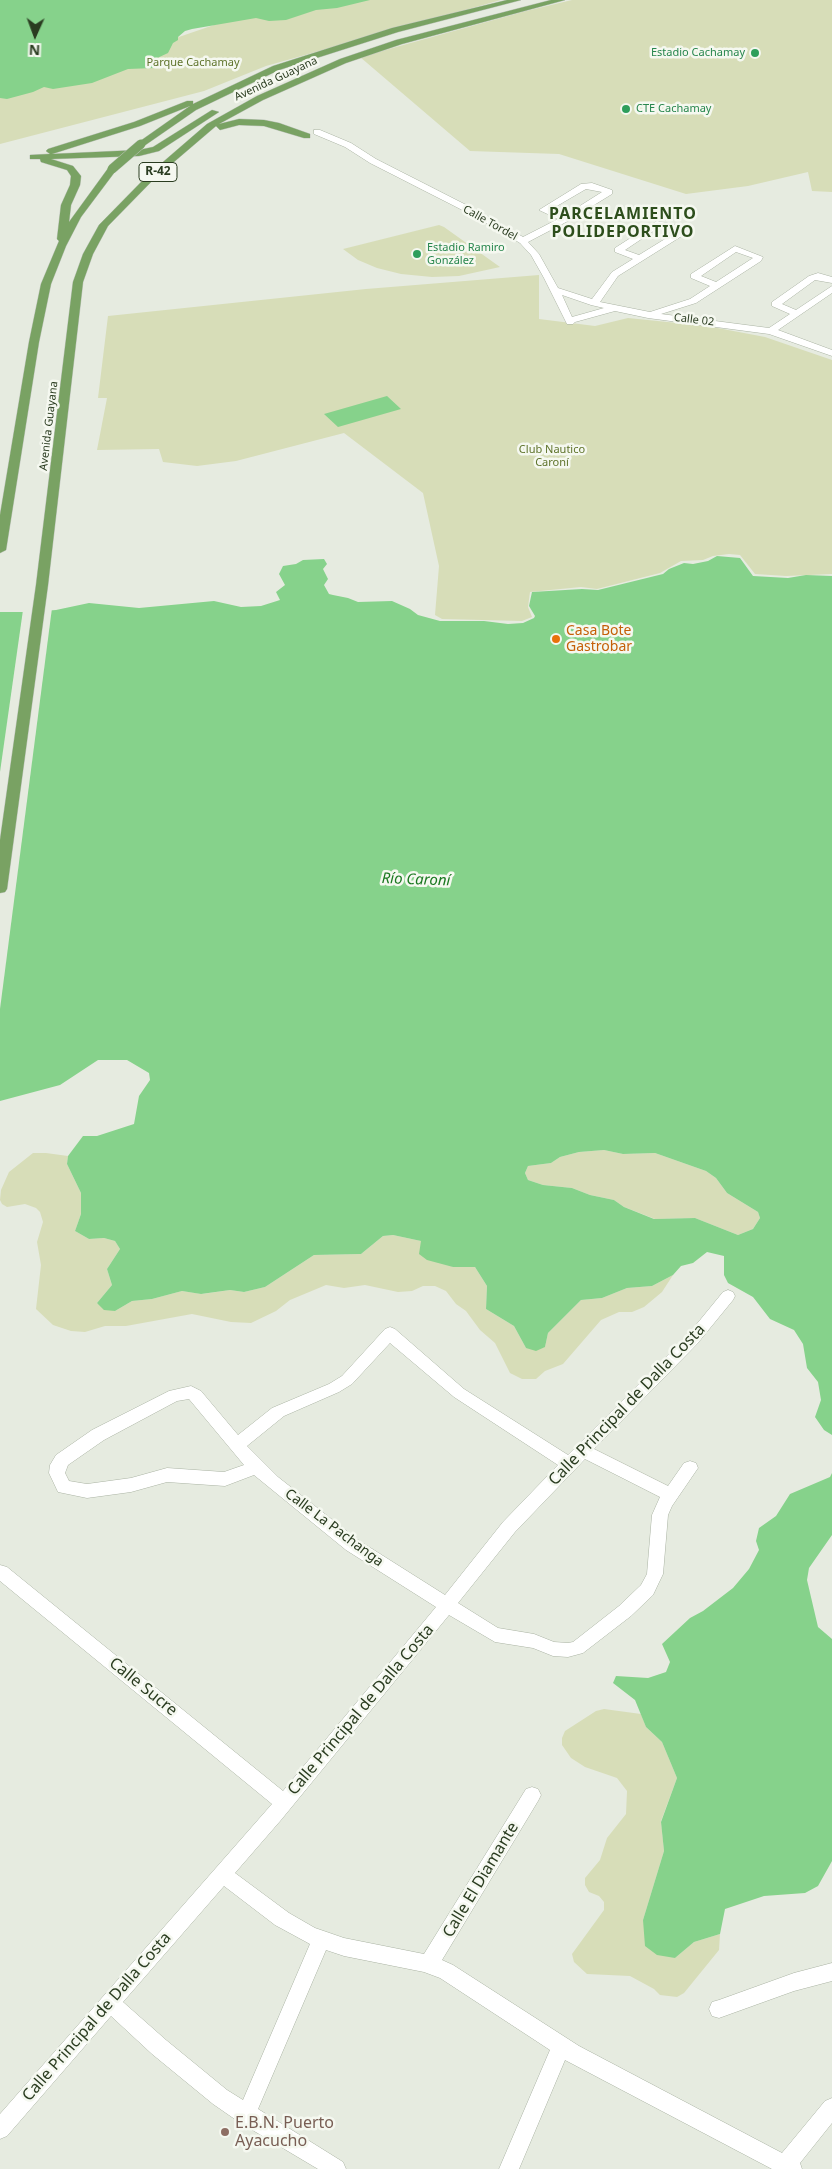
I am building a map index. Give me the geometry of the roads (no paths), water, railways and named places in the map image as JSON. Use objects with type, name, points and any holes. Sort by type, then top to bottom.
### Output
[{"type":"main road","name":"Avenida Guayana","points":[[0,550],[34,342],[46,284],[61,246],[76,218],[112,169],[141,144],[193,108],[276,68],[395,30],[517,0]]},
{"type":"main road","name":"Avenida Guayana","points":[[0,889],[42,585],[78,282],[88,254],[104,226],[151,177],[210,126],[260,98],[343,61],[399,42],[561,0]]},
{"type":"main road","points":[[33,157],[138,153],[156,150],[232,104],[278,83],[343,61]]},
{"type":"main road","points":[[33,157],[136,124],[276,68]]},
{"type":"main road","points":[[281,89],[259,102],[253,107],[252,111],[261,119],[317,132]]},
{"type":"main road","points":[[192,141],[218,128],[239,122],[276,125],[307,136]]},
{"type":"main road","points":[[33,157],[70,168],[76,176],[76,185],[66,205],[61,246]]},
{"type":"street","name":"Calle Tordel","points":[[317,132],[348,145],[373,161],[477,214],[523,241],[535,254],[556,290],[570,321],[615,308]]},
{"type":"street","name":"Calle Tordel","points":[[307,136],[373,161]]},
{"type":"street","points":[[523,241],[565,219],[609,194],[609,192],[592,186],[584,186],[543,210],[565,219]]},
{"type":"street","points":[[594,303],[615,274],[682,232],[682,229],[660,223],[618,250],[639,258]]},
{"type":"street","points":[[648,315],[693,301],[758,259],[759,256],[736,249],[694,276],[716,285]]},
{"type":"street","points":[[796,313],[776,306],[775,303],[812,278],[821,277],[832,280]]},
{"type":"street","points":[[771,331],[832,289]]},
{"type":"street","name":"Calle 02","points":[[556,290],[594,303],[648,315],[771,331],[832,352]]},
{"type":"street","name":"Calle Principal de Dalla Costa","points":[[0,2129],[284,1803],[509,1527],[582,1450],[692,1340],[728,1296]]},
{"type":"street","points":[[237,1445],[278,1412],[334,1388],[347,1380],[390,1333],[425,1365],[459,1392],[508,1426],[569,1464]]},
{"type":"street","name":"Calle La Pachanga","points":[[256,1467],[225,1479],[167,1476],[131,1485],[94,1490],[75,1490],[64,1486],[59,1480],[58,1466],[62,1460],[98,1435],[174,1394],[191,1392],[196,1395],[256,1467],[352,1545],[494,1636],[534,1641],[553,1648],[568,1650],[577,1648],[625,1611],[646,1590],[655,1574],[660,1515],[671,1495]]},
{"type":"street","points":[[582,1450],[671,1495],[690,1468]]},
{"type":"street","name":"Calle Sucre","points":[[1,1572],[251,1774],[284,1803]]},
{"type":"street","name":"Calle El Diamante","points":[[429,1964],[532,1795]]},
{"type":"street","points":[[222,1874],[282,1919],[321,1940],[344,1947],[429,1964],[458,1978],[561,2047],[786,2168],[832,2108]]},
{"type":"street","points":[[246,2114],[321,1940]]},
{"type":"street","points":[[720,2009],[794,1982],[832,1972]]},
{"type":"street","points":[[110,2002],[196,2078],[246,2114],[336,2169]]},
{"type":"street","points":[[509,2169],[561,2047]]},
{"type":"water","points":[[0,0],[370,0],[337,8],[316,10],[286,20],[269,21],[256,18],[192,29],[185,31],[178,37],[178,40],[173,43],[168,53],[153,60],[160,63],[160,66],[128,69],[92,83],[53,89],[44,87],[7,99],[0,98]]},
{"type":"water","points":[[387,396],[401,409],[338,427],[324,414]]},
{"type":"water","name":"Río Caroní","points":[[717,556],[740,558],[753,576],[788,578],[806,575],[832,576],[832,1435],[824,1430],[815,1417],[821,1400],[818,1382],[807,1368],[803,1344],[794,1330],[770,1319],[753,1297],[728,1283],[724,1275],[724,1256],[707,1252],[693,1263],[681,1266],[673,1275],[652,1286],[627,1288],[602,1298],[581,1300],[548,1333],[545,1347],[536,1351],[526,1348],[514,1326],[486,1309],[487,1286],[475,1267],[453,1267],[427,1260],[419,1254],[421,1241],[393,1235],[383,1236],[361,1254],[314,1255],[265,1287],[244,1292],[230,1290],[201,1294],[182,1291],[152,1299],[132,1301],[115,1311],[104,1310],[97,1303],[112,1285],[107,1269],[120,1249],[115,1241],[104,1238],[89,1239],[75,1231],[81,1214],[81,1193],[67,1164],[68,1156],[83,1136],[97,1136],[134,1124],[139,1096],[150,1080],[149,1073],[127,1060],[98,1060],[60,1085],[0,1101],[0,612],[56,610],[89,603],[139,608],[214,601],[241,607],[261,606],[280,600],[276,592],[285,585],[279,574],[283,566],[296,564],[303,560],[324,559],[327,564],[323,569],[328,579],[324,585],[329,594],[358,602],[392,601],[418,615],[440,621],[523,623],[535,616],[529,606],[532,592],[598,590],[663,574],[669,569],[684,563],[693,564],[708,561]],"holes":[[[604,1150],[623,1154],[655,1153],[706,1171],[716,1178],[727,1193],[758,1212],[760,1218],[753,1229],[738,1235],[695,1218],[654,1219],[624,1207],[614,1200],[590,1195],[572,1188],[543,1185],[528,1180],[525,1173],[528,1166],[551,1163],[560,1157],[579,1152]]]},
{"type":"water","points":[[832,1473],[832,1535],[809,1568],[807,1580],[818,1627],[832,1639],[832,1861],[818,1886],[805,1893],[764,1896],[725,1909],[720,1934],[694,1942],[675,1958],[657,1955],[645,1946],[643,1920],[664,1851],[661,1822],[677,1778],[662,1742],[646,1727],[635,1700],[613,1683],[616,1676],[648,1678],[666,1672],[670,1662],[662,1644],[690,1618],[703,1611],[733,1588],[749,1569],[759,1550],[756,1541],[759,1528],[776,1516],[790,1494],[830,1477]]},
{"type":"place","name":"Estadio Cachamay","points":[[755,53]]},
{"type":"place","name":"CTE Cachamay","points":[[626,109]]},
{"type":"place","name":"Estadio Ramiro González","points":[[417,254]]},
{"type":"place","name":"Casa Bote Gastrobar","points":[[556,639]]},
{"type":"place","name":"E.B.N. Puerto Ayacucho","points":[[225,2132]]},
{"type":"district","name":"PARCELAMIENTO POLIDEPORTIVO","points":[[623,223]]},
{"type":"park label","name":"Parque Cachamay","points":[[193,63]]},
{"type":"park label","name":"Club Nautico Caroní","points":[[552,456]]}]
